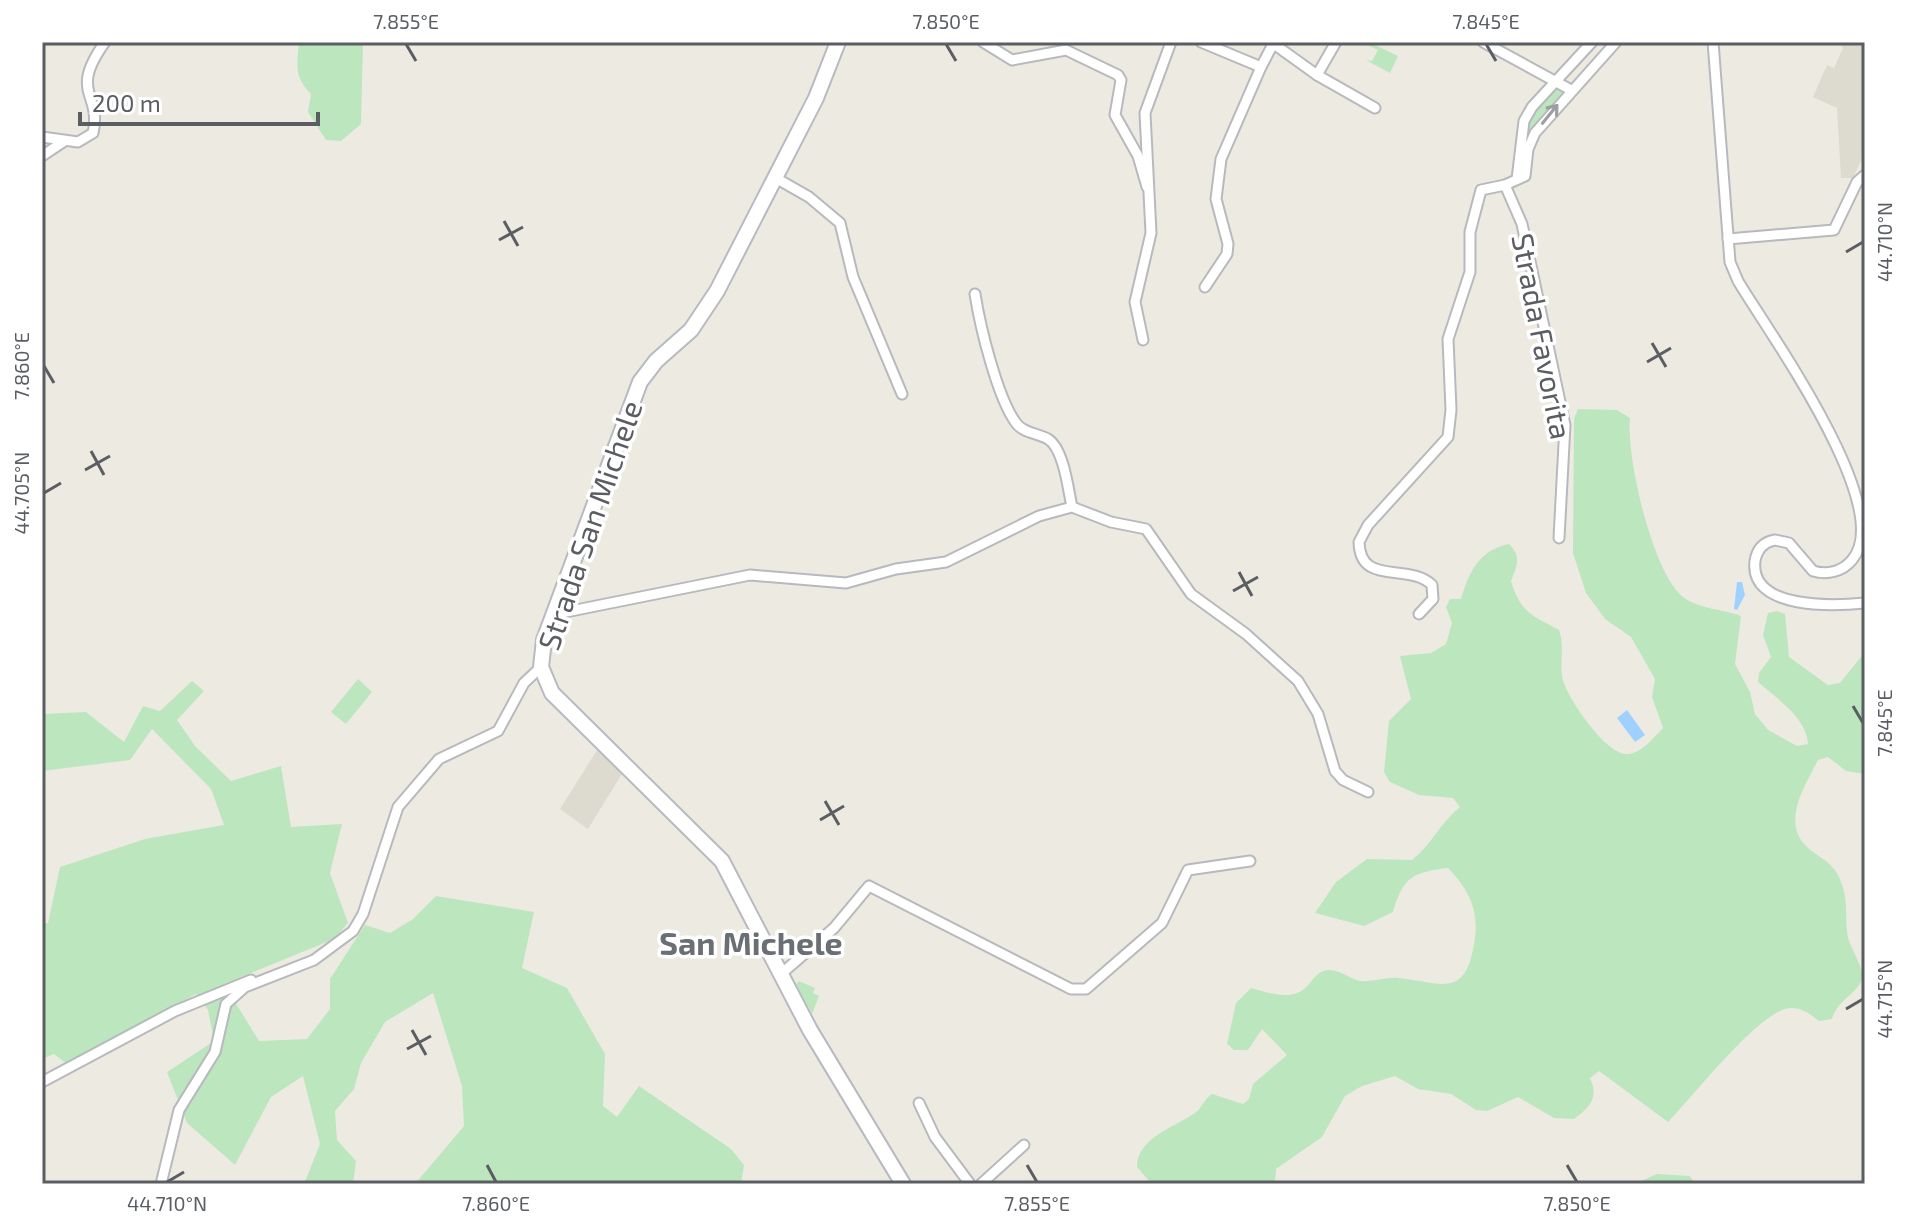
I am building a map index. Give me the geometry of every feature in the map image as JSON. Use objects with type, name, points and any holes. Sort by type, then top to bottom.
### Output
[{"type":"street","points":[[42,137],[78,142],[93,133],[86,76],[89,63],[105,42]]},
{"type":"street","name":"Strada San Michele","points":[[838,42],[816,98],[698,322],[649,368],[640,382],[551,615],[541,667],[552,693],[716,853],[847,1094],[903,1184]]},
{"type":"street","points":[[983,42],[1012,60],[1066,50],[1118,75],[1121,80],[1114,112],[1138,156],[1151,197]]},
{"type":"street","points":[[1143,340],[1135,302],[1151,233],[1145,113],[1171,42]]},
{"type":"street","points":[[1201,42],[1261,67]]},
{"type":"street","points":[[1317,75],[1336,42]]},
{"type":"street","points":[[1483,42],[1571,90]]},
{"type":"street","points":[[1592,42],[1524,121],[1517,179],[1525,176],[1528,149],[1535,133],[1616,42]]},
{"type":"street","points":[[1713,42],[1730,262],[1738,281],[1839,450],[1860,514],[1855,556],[1841,569],[1831,573],[1813,571],[1789,543],[1775,540],[1761,547],[1757,555],[1757,578],[1765,590],[1781,598],[1865,603]]},
{"type":"street","points":[[1205,287],[1227,254],[1228,244],[1216,199],[1221,159],[1272,43],[1317,75],[1375,108]]},
{"type":"street","points":[[42,156],[63,142]]},
{"type":"street","points":[[1728,239],[1836,228],[1857,182],[1865,175]]},
{"type":"street","points":[[774,177],[809,197],[840,223],[863,303],[902,394]]},
{"type":"street","name":"Strada Favorita","points":[[1419,614],[1433,599],[1432,585],[1421,577],[1372,570],[1363,560],[1359,542],[1368,525],[1448,437],[1451,410],[1448,339],[1470,272],[1472,220],[1481,190],[1517,179]]},
{"type":"street","name":"Strada Favorita","points":[[1505,185],[1522,224],[1565,425],[1559,538]]},
{"type":"street","points":[[975,294],[982,330],[1009,411],[1022,429],[1045,438],[1056,448],[1072,507]]},
{"type":"street","points":[[551,615],[750,575],[846,583],[896,569],[946,562],[1010,529],[1072,507],[1111,522],[1146,529],[1191,594],[1246,634],[1298,681],[1318,714],[1335,771],[1343,780],[1368,792]]},
{"type":"street","points":[[161,1184],[179,1110],[215,1052],[226,1004],[245,987],[314,960],[353,931],[363,914],[398,807],[439,759],[498,731],[524,683],[541,667]]},
{"type":"street","points":[[781,974],[834,928],[869,886],[1071,989],[1086,989],[1162,923],[1188,870],[1250,861]]},
{"type":"street","points":[[42,1082],[208,995],[266,976],[274,977]]},
{"type":"street","points":[[919,1103],[935,1137],[970,1184]]},
{"type":"street","points":[[981,1184],[1024,1145]]},
{"type":"shaded area","points":[[1839,42],[1865,42],[1865,151],[1853,178],[1841,178],[1837,108],[1813,97],[1827,65],[1834,68],[1843,48]]},
{"type":"shaded area","points":[[599,747],[623,772],[588,829],[560,809]]},
{"type":"green space","points":[[299,42],[363,42],[361,124],[341,141],[326,140],[308,112],[311,94],[299,76]]},
{"type":"green space","points":[[1361,42],[1369,42],[1398,56],[1390,73],[1366,60],[1372,61],[1378,50]]},
{"type":"green space","points":[[1556,86],[1563,92],[1532,130],[1525,151],[1529,123]]},
{"type":"green space","points":[[1578,409],[1617,410],[1630,418],[1637,485],[1661,564],[1683,597],[1696,604],[1741,616],[1735,664],[1750,692],[1755,714],[1768,730],[1797,746],[1808,744],[1796,717],[1758,682],[1759,673],[1771,657],[1763,635],[1768,613],[1777,611],[1785,614],[1789,657],[1828,685],[1840,683],[1865,652],[1865,774],[1846,771],[1828,757],[1818,760],[1802,791],[1796,814],[1799,836],[1806,846],[1831,866],[1842,884],[1847,933],[1861,967],[1859,986],[1839,1006],[1832,1019],[1819,1021],[1803,1010],[1791,1008],[1762,1022],[1668,1122],[1599,1071],[1590,1078],[1594,1091],[1591,1102],[1574,1119],[1554,1118],[1518,1097],[1487,1111],[1476,1110],[1451,1094],[1418,1089],[1395,1076],[1362,1086],[1345,1096],[1322,1137],[1276,1169],[1275,1182],[1291,1184],[1152,1184],[1137,1167],[1143,1148],[1150,1141],[1195,1113],[1212,1094],[1243,1104],[1249,1099],[1253,1084],[1287,1055],[1262,1029],[1248,1050],[1234,1050],[1227,1044],[1236,1003],[1251,988],[1278,994],[1298,993],[1327,970],[1361,981],[1398,978],[1438,984],[1448,984],[1464,974],[1470,962],[1476,922],[1472,903],[1448,868],[1411,878],[1401,891],[1393,912],[1364,926],[1315,913],[1336,882],[1367,859],[1412,860],[1460,807],[1453,798],[1419,795],[1390,782],[1384,772],[1389,721],[1411,699],[1400,656],[1431,653],[1446,644],[1452,623],[1446,607],[1450,599],[1461,599],[1472,571],[1483,557],[1509,544],[1516,553],[1517,562],[1511,581],[1515,592],[1528,612],[1559,630],[1565,686],[1582,716],[1610,747],[1633,753],[1643,748],[1663,728],[1652,697],[1655,679],[1631,637],[1605,619],[1586,593],[1573,553],[1574,419]]},
{"type":"green space","points":[[358,679],[372,692],[346,724],[331,712]]},
{"type":"green space","points":[[192,681],[204,691],[177,720],[195,746],[231,781],[281,766],[291,827],[342,824],[330,873],[348,923],[334,939],[224,984],[259,1041],[307,1039],[330,1009],[330,979],[365,925],[390,933],[413,919],[436,896],[534,912],[522,968],[567,988],[605,1054],[603,1106],[617,1117],[639,1086],[731,1149],[744,1165],[741,1184],[415,1184],[464,1126],[462,1086],[433,993],[385,1022],[361,1063],[354,1089],[335,1111],[337,1140],[356,1161],[353,1184],[304,1184],[320,1144],[303,1076],[271,1097],[235,1165],[187,1123],[167,1072],[214,1041],[208,1010],[196,994],[67,1064],[54,1054],[42,1059],[42,924],[48,923],[60,867],[145,839],[224,825],[211,789],[152,729],[130,760],[42,771],[42,714],[86,712],[124,742],[143,706],[160,711]]},
{"type":"green space","points":[[799,981],[815,988],[813,993],[819,996],[812,1014],[796,984]]},
{"type":"green space","points":[[1657,1174],[1690,1176],[1695,1184],[1634,1184]]},
{"type":"water","points":[[1737,582],[1742,582],[1745,595],[1737,610],[1734,609]]},
{"type":"water","points":[[1627,710],[1645,735],[1635,742],[1617,718]]},
{"type":"district","name":"San Michele","points":[[751,942]]}]
